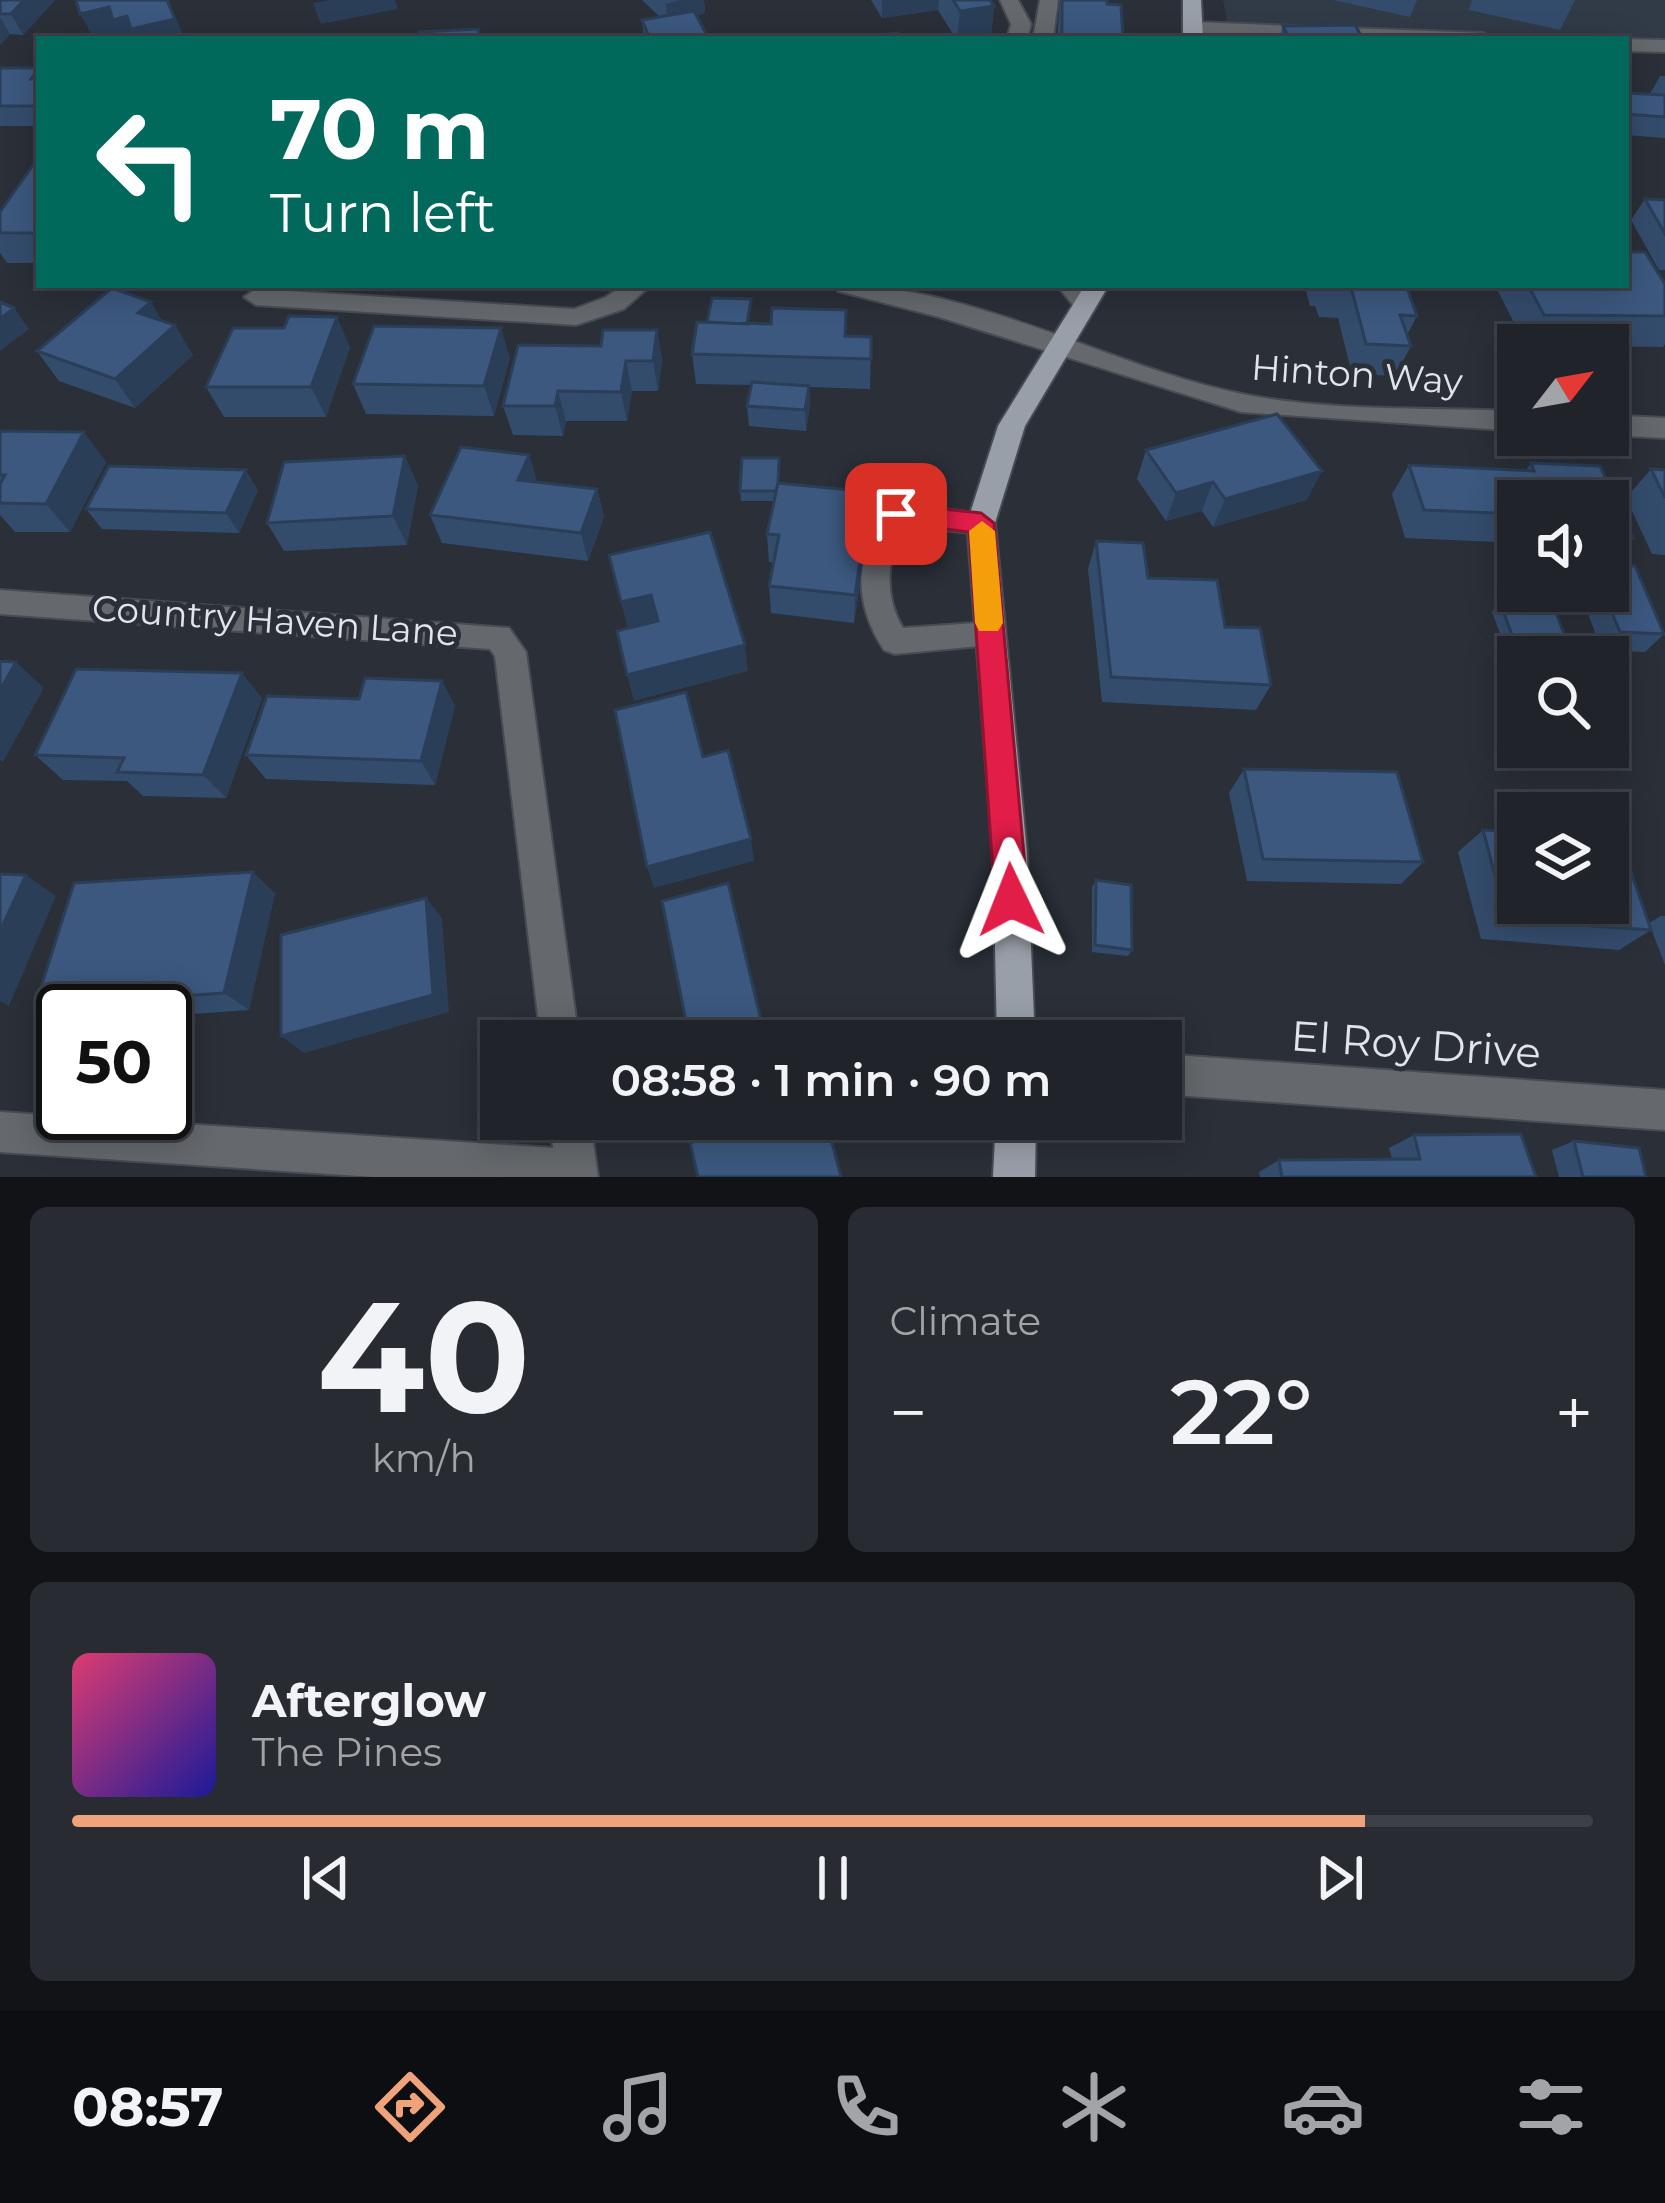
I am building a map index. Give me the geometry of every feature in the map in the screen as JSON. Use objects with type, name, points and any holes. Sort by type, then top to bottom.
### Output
[{"type":"main road","points":[[1192,0],[1194,33]]},
{"type":"main road","points":[[1015,1020],[1010,853],[981,523],[991,472],[1019,402],[1084,291]]},
{"type":"main road","points":[[1014,1177],[1015,1140]]},
{"type":"street","points":[[1010,0],[1021,24],[1018,36]]},
{"type":"street","points":[[1043,36],[1049,0]]},
{"type":"street","points":[[1194,33],[1338,36]]},
{"type":"street","points":[[1629,44],[1665,46]]},
{"type":"street","points":[[256,297],[576,317],[615,302],[635,288]]},
{"type":"street","name":"Hinton Way","points":[[860,288],[1241,403],[1497,420]]},
{"type":"street","points":[[1629,426],[1665,428]]},
{"type":"street","points":[[981,523],[896,514],[883,530],[875,574],[879,622],[895,641],[990,634]]},
{"type":"street","name":"Country Haven Lane","points":[[0,602],[498,637],[510,652],[557,1020]]},
{"type":"street","name":"El Roy Drive","points":[[1182,1076],[1665,1110]]},
{"type":"street","points":[[0,1132],[577,1173],[573,1140]]},
{"type":"shaded area","points":[[1223,0],[1665,0],[1665,42],[1629,41],[1629,36],[1228,26]]},
{"type":"building","points":[[0,0],[24,0],[11,14],[0,14]]},
{"type":"building","points":[[76,0],[167,0],[175,19],[131,29],[127,16],[113,20],[109,7],[80,14]]},
{"type":"building","points":[[953,0],[990,0],[994,6],[960,11]]},
{"type":"building","points":[[1062,0],[1107,0],[1107,4],[1121,5],[1123,36],[1062,36]]},
{"type":"building","points":[[694,11],[707,36],[649,36],[642,20]]},
{"type":"building","points":[[1355,25],[1361,36],[1288,36],[1283,26]]},
{"type":"building","points":[[479,29],[478,36],[418,36],[419,32]]},
{"type":"building","points":[[0,68],[36,68],[31,79],[36,79],[36,106],[0,106]]},
{"type":"building","points":[[1629,93],[1665,95],[1665,117],[1629,114]]},
{"type":"building","points":[[36,161],[36,233],[0,233],[0,212]]},
{"type":"building","points":[[1645,199],[1665,200],[1665,234]]},
{"type":"building","points":[[1629,252],[1645,252],[1665,284],[1665,316],[1544,315],[1530,288],[1629,288]]},
{"type":"building","points":[[112,288],[151,302],[138,313],[175,325],[115,379],[37,351]]},
{"type":"building","points":[[1351,288],[1407,288],[1417,316],[1400,315],[1411,346],[1366,344]]},
{"type":"building","points":[[712,298],[751,299],[747,324],[707,322]]},
{"type":"building","points":[[0,302],[14,308],[0,319]]},
{"type":"building","points":[[772,308],[846,310],[845,336],[871,337],[871,359],[692,354],[697,322],[771,324]]},
{"type":"building","points":[[289,316],[337,317],[311,387],[206,387],[233,328],[284,328]]},
{"type":"building","points":[[374,326],[501,328],[484,386],[353,384]]},
{"type":"building","points":[[603,330],[657,330],[653,361],[626,361],[621,392],[558,391],[555,406],[503,406],[518,345],[601,346]]},
{"type":"building","points":[[752,382],[809,386],[805,410],[747,406]]},
{"type":"building","points":[[1277,414],[1322,471],[1225,499],[1213,482],[1176,493],[1146,450]]},
{"type":"building","points":[[0,431],[84,432],[46,504],[0,503],[5,475],[0,475]]},
{"type":"building","points":[[461,447],[529,455],[518,480],[597,489],[581,533],[430,515]]},
{"type":"building","points":[[405,456],[393,516],[267,523],[284,462]]},
{"type":"building","points":[[742,458],[779,458],[776,491],[740,491]]},
{"type":"building","points":[[1531,463],[1600,466],[1606,480],[1497,480],[1497,513],[1424,510],[1409,465],[1534,471]]},
{"type":"building","points":[[109,466],[246,470],[226,513],[86,509]]},
{"type":"building","points":[[1651,469],[1665,470],[1665,498]]},
{"type":"building","points":[[778,483],[870,492],[855,595],[769,586],[779,535],[767,534]]},
{"type":"building","points":[[710,532],[745,645],[627,675],[617,631],[658,621],[651,595],[621,602],[609,555]]},
{"type":"building","points":[[1096,541],[1143,543],[1148,578],[1217,580],[1225,627],[1260,628],[1271,685],[1111,677]]},
{"type":"building","points":[[1629,566],[1635,566],[1664,634],[1620,632],[1612,612],[1629,612]]},
{"type":"building","points":[[1504,612],[1556,612],[1565,636],[1538,636],[1512,635]]},
{"type":"building","points":[[0,661],[16,662],[0,690]]},
{"type":"building","points":[[76,669],[242,673],[203,775],[117,772],[124,758],[35,755]]},
{"type":"building","points":[[365,678],[442,681],[421,761],[246,755],[267,696],[359,699]]},
{"type":"building","points":[[686,692],[703,757],[728,750],[751,839],[647,867],[615,710]]},
{"type":"building","points":[[1244,769],[1397,772],[1423,862],[1263,859]]},
{"type":"building","points":[[1483,830],[1497,831],[1497,882]]},
{"type":"building","points":[[1629,866],[1651,930],[1565,924],[1629,924]]},
{"type":"building","points":[[253,872],[224,993],[192,995],[192,984],[42,984],[74,883]]},
{"type":"building","points":[[0,874],[26,875],[0,931]]},
{"type":"building","points":[[1096,880],[1131,885],[1132,950],[1095,945]]},
{"type":"building","points":[[728,883],[761,1020],[686,1020],[662,901]]},
{"type":"building","points":[[426,898],[433,995],[281,1036],[281,935]]},
{"type":"building","points":[[1521,1134],[1536,1177],[1282,1177],[1279,1160],[1420,1159],[1414,1135]]},
{"type":"building","points":[[831,1140],[841,1177],[698,1177],[690,1143]]},
{"type":"building","points":[[1574,1141],[1639,1148],[1646,1177],[1583,1177]]},
{"type":"slow traffic","points":[[982,531],[989,623]]},
{"type":"route","points":[[896,514],[981,523],[1011,900]]}]
